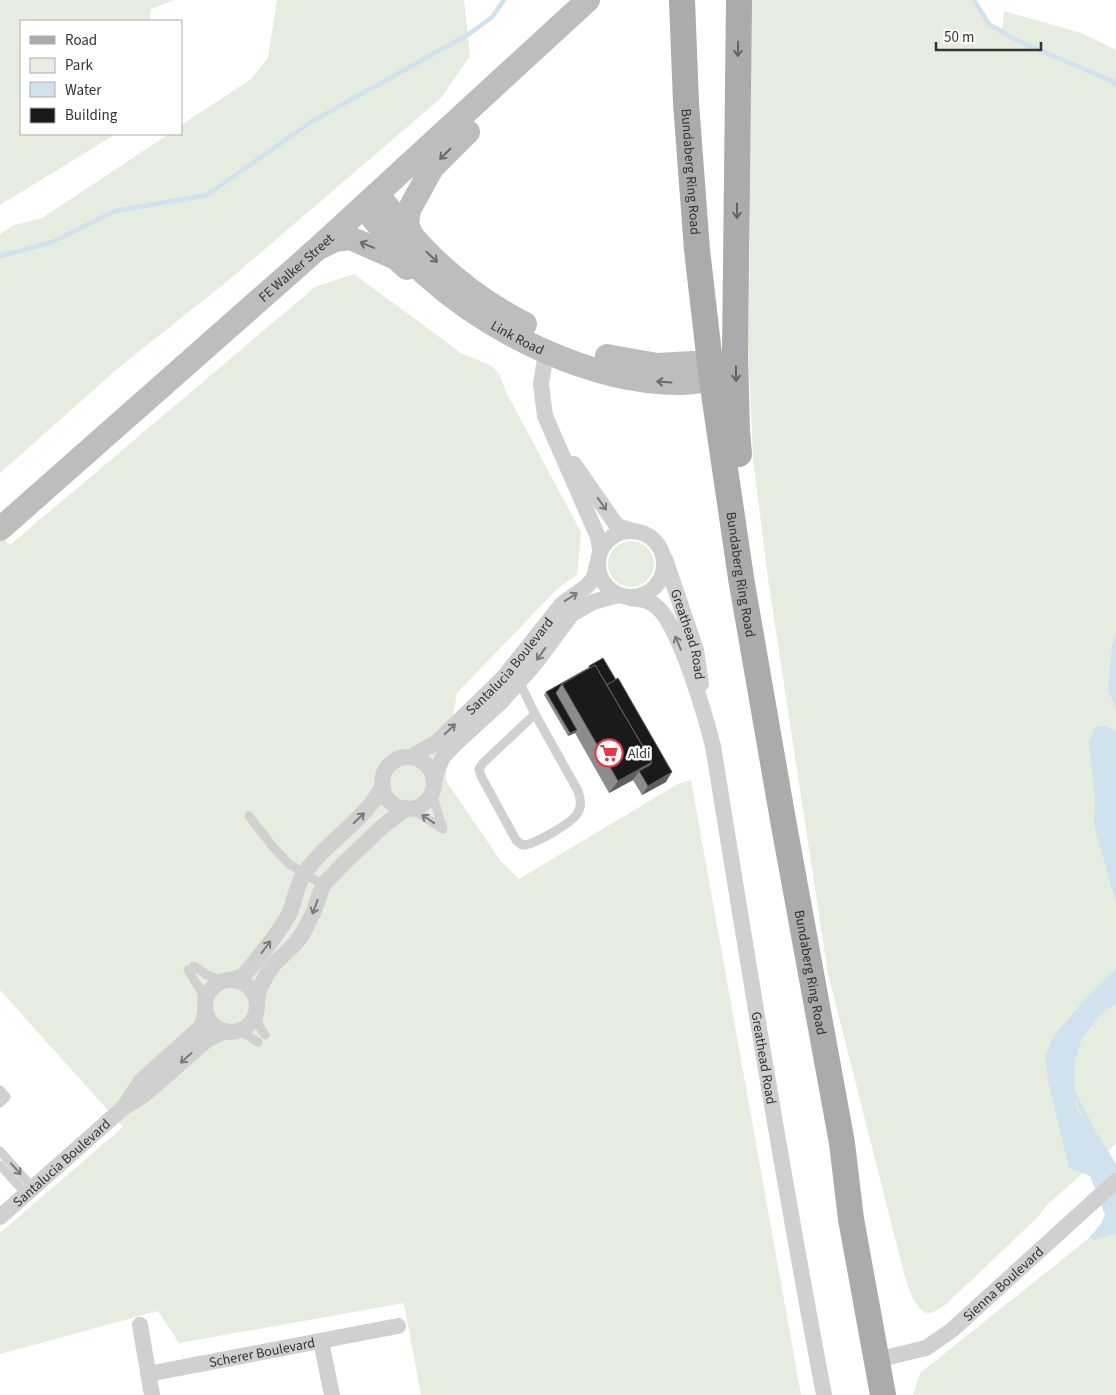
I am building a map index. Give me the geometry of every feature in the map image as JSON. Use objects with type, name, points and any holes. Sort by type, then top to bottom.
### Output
[{"type":"main road","name":"FE Walker Street","points":[[0,529],[317,249],[588,0]]},
{"type":"main road","points":[[739,0],[736,373],[737,431],[746,518],[741,578]]},
{"type":"main road","name":"Bundaberg Ring Road","points":[[682,7],[686,103],[697,250],[711,371],[741,578],[783,820],[842,1143],[857,1195],[879,1295],[884,1358],[883,1395]]},
{"type":"main road","points":[[412,236],[407,224],[409,210],[432,168],[491,108],[546,39]]},
{"type":"main road","name":"Link Road","points":[[370,201],[412,236],[446,270],[485,300],[586,366],[636,379],[683,383],[711,371]]},
{"type":"main road","name":"Link Road","points":[[370,201],[424,274],[466,308],[516,338],[550,344]]},
{"type":"main road","points":[[317,249],[334,240],[350,238],[396,258],[435,293],[466,308]]},
{"type":"main road","name":"Bundaberg Ring Road","points":[[884,1358],[898,1395]]},
{"type":"street","name":"Greathead Road","points":[[550,344],[541,384],[542,402],[545,416],[598,537],[598,574],[610,590],[624,596],[647,600],[658,608],[669,621],[683,655],[713,746],[764,1058],[824,1395]]},
{"type":"street","name":"Greathead Road","points":[[554,436],[617,526],[648,535],[655,540],[660,548],[664,558],[664,570],[660,581],[652,590],[642,596],[624,596]]},
{"type":"street","points":[[598,557],[605,542],[612,536],[630,530]]},
{"type":"street","name":"Greathead Road","points":[[660,548],[696,650],[706,722]]},
{"type":"street","name":"Santalucia Boulevard","points":[[434,787],[437,770],[443,757],[454,744],[502,701],[516,675],[562,604],[587,586],[594,578],[598,557]]},
{"type":"street","name":"Santalucia Boulevard","points":[[410,757],[436,743],[516,675],[572,614],[593,602],[624,596]]},
{"type":"street","points":[[410,757],[425,762],[434,775],[434,787],[423,804],[408,808],[394,804],[388,799],[383,786],[387,767],[398,759],[410,757]]},
{"type":"street","name":"Santalucia Boulevard","points":[[123,1108],[141,1081],[200,1028],[204,1022],[210,990],[227,980],[241,977],[246,973],[282,925],[293,906],[304,874],[322,853],[375,801],[383,786]]},
{"type":"street","name":"Santalucia Boulevard","points":[[0,1217],[123,1108],[144,1095],[208,1039],[248,1025],[256,1007],[259,990],[268,972],[303,933],[324,885],[375,833],[408,808]]},
{"type":"street","points":[[227,980],[246,984],[255,996],[256,1007]]},
{"type":"street","points":[[205,1009],[213,1025],[219,1029],[230,1031]]},
{"type":"street","name":"Sienna Boulevard","points":[[884,1358],[926,1348],[952,1330],[1116,1181]]},
{"type":"street","points":[[140,1325],[152,1395]]},
{"type":"street","name":"Scherer Boulevard","points":[[148,1374],[398,1326]]},
{"type":"street","points":[[321,1341],[332,1395]]},
{"type":"lane","points":[[516,675],[535,714],[578,791],[581,801],[578,813],[570,822],[531,844],[522,845],[516,840],[479,769],[535,714]]},
{"type":"lane","points":[[408,808],[445,831],[434,800],[434,787]]},
{"type":"lane","points":[[249,816],[289,864],[324,885]]},
{"type":"lane","points":[[205,1009],[201,991],[191,968],[207,975],[227,980]]},
{"type":"lane","points":[[256,1007],[259,1024],[265,1035]]},
{"type":"lane","points":[[230,1031],[247,1035],[258,1042]]},
{"type":"lane","points":[[0,1090],[6,1097],[0,1103]]},
{"type":"lane","points":[[0,1151],[30,1191]]},
{"type":"lane","points":[[0,1165],[30,1191]]},
{"type":"green space","points":[[0,0],[174,0],[151,9],[150,20],[20,20],[20,135],[114,135],[0,205]]},
{"type":"green space","points":[[277,0],[464,0],[470,56],[441,98],[230,279],[117,369],[0,473],[0,234],[14,225],[42,218],[167,135],[182,135],[182,124],[250,80],[268,58]]},
{"type":"green space","points":[[750,0],[974,0],[989,24],[1002,32],[1004,11],[1081,33],[1116,50],[1116,1144],[1047,1205],[1037,1218],[944,1306],[931,1313],[924,1312],[916,1304],[905,1277],[828,974],[768,579],[753,458],[748,344],[750,251],[746,58]]},
{"type":"green space","points":[[354,274],[461,353],[492,366],[499,374],[507,394],[581,532],[577,575],[557,589],[457,693],[448,744],[446,781],[500,860],[519,879],[678,784],[691,780],[801,1395],[421,1395],[404,1303],[179,1343],[158,1311],[0,1354],[0,1233],[123,1127],[0,990],[0,535],[10,545],[315,287]]},
{"type":"green space","points":[[626,541],[636,541],[650,551],[654,564],[650,577],[644,583],[636,587],[626,587],[612,577],[608,569],[608,559],[618,545]]},
{"type":"green space","points":[[1116,1234],[1116,1395],[913,1395],[920,1373],[1088,1239],[1095,1240]]},
{"type":"water","points":[[1116,633],[1116,708],[1108,691],[1112,645]]},
{"type":"water","points":[[1107,726],[1116,732],[1116,903],[1094,825],[1095,798],[1089,742],[1095,727]]},
{"type":"water","points":[[1116,969],[1116,1003],[1101,1014],[1082,1038],[1075,1061],[1075,1080],[1072,1093],[1078,1112],[1100,1138],[1116,1164],[1116,1234],[1095,1240],[1088,1239],[1101,1224],[1105,1215],[1090,1176],[1069,1168],[1048,1080],[1045,1057],[1053,1037],[1081,1004]]},
{"type":"building","points":[[603,658],[616,680],[607,685],[595,665],[590,668],[589,666]]},
{"type":"building","name":"Aldi","points":[[595,665],[652,762],[618,781],[562,684]]},
{"type":"building","points":[[587,669],[562,684],[556,693],[577,730],[570,733],[546,692]]},
{"type":"building","points":[[618,678],[672,772],[648,786],[639,771],[652,762],[607,685]]},
{"type":"waterway","points":[[0,256],[50,243],[115,211],[207,195],[311,122],[469,34],[492,17],[504,0]]},
{"type":"waterway","points":[[974,0],[989,24],[1016,40],[1112,81],[1116,85]]},
{"type":"waterway","points":[[1070,1086],[1094,1133]]},
{"type":"place","name":"Aldi","points":[[609,753]]}]
